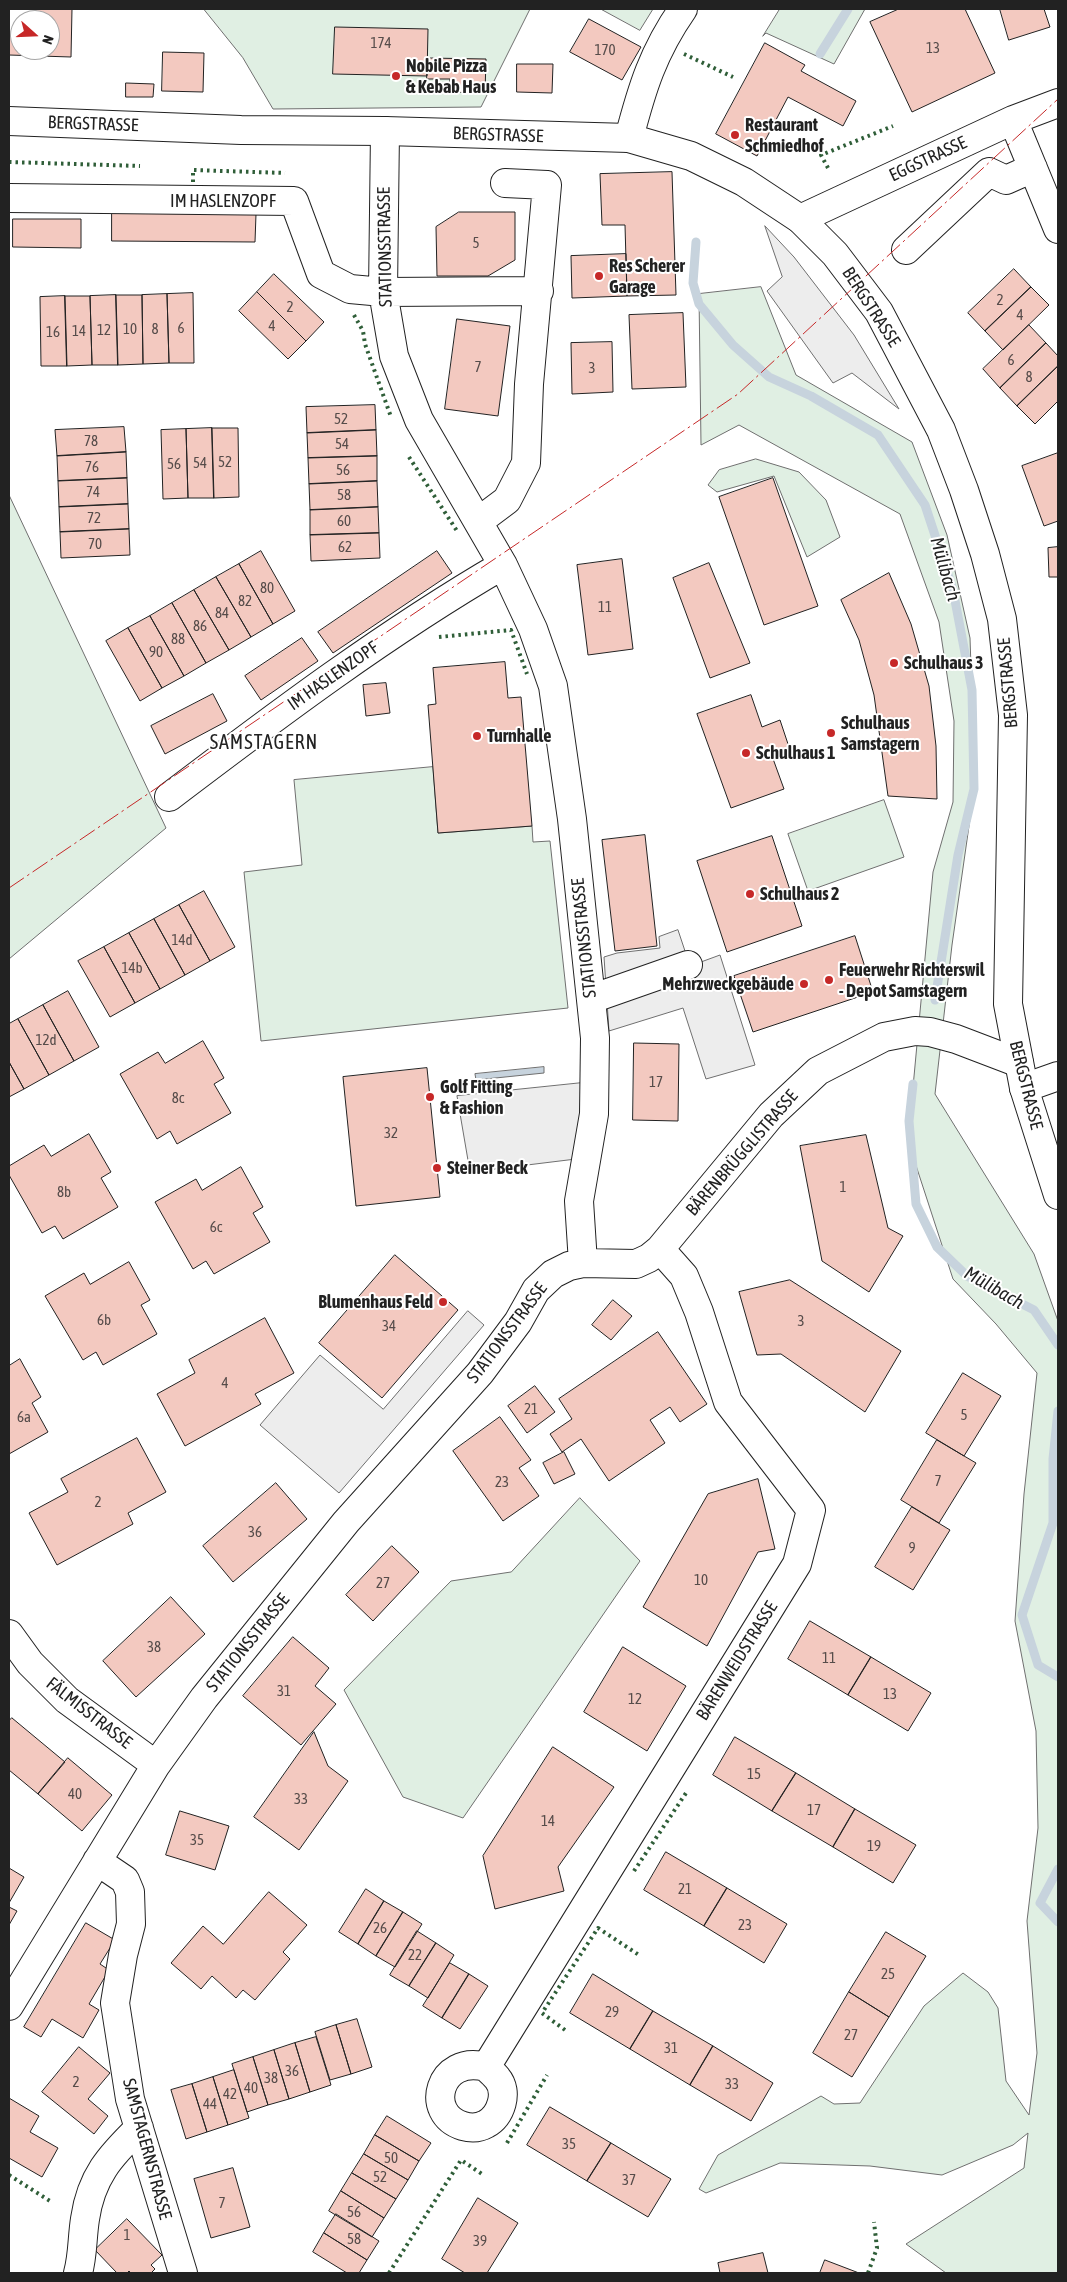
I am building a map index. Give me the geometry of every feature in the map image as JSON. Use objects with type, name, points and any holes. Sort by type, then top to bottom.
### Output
[{"type":"street","points":[[628,138],[642,86],[655,54],[683,9]]},
{"type":"street","name":"EGGSTRASSE","points":[[800,219],[1013,120],[1058,103]]},
{"type":"street","points":[[1013,120],[1058,229]]},
{"type":"street","name":"BERGSTRASSE","points":[[9,121],[241,130],[628,138],[675,150],[708,163],[744,182],[800,219],[846,266],[879,312],[941,430],[964,490],[999,610],[1013,715],[1008,1004],[1021,1076],[1058,1195]]},
{"type":"street","name":"STATIONSSTRASSE","points":[[9,2006],[156,1765],[204,1698],[346,1522],[480,1373],[518,1322],[536,1290],[553,1274],[569,1266],[583,1264],[579,1201],[594,1114],[594,1038],[572,819],[553,686],[533,629],[503,565],[419,420],[394,356],[383,292],[385,132]]},
{"type":"street","points":[[906,250],[989,172],[1006,180],[1033,168]]},
{"type":"street","points":[[479,521],[507,500],[526,463],[529,384],[539,291],[547,185],[505,183]]},
{"type":"street","name":"IM HASLENZOPF","points":[[9,198],[294,201],[321,274],[350,289],[383,292]]},
{"type":"street","points":[[383,292],[539,291]]},
{"type":"street","name":"IM HASLENZOPF","points":[[169,797],[350,664],[446,600],[503,565]]},
{"type":"street","points":[[591,999],[688,965]]},
{"type":"street","name":"BÄRENBRÜGGLISTRASSE","points":[[583,1264],[636,1264],[649,1258],[660,1249],[770,1115],[818,1071],[884,1037],[915,1031],[930,1032],[956,1039],[1021,1076]]},
{"type":"street","points":[[1021,1076],[1058,1076]]},
{"type":"street","name":"BÄRENWEIDSTRASSE","points":[[486,2067],[797,1564],[811,1510],[728,1402],[699,1312],[684,1276],[660,1249]]},
{"type":"street","name":"FÄLMISSTRASSE","points":[[9,1634],[30,1663],[67,1700],[156,1765]]},
{"type":"street","name":"SAMSTAGERNSTRASSE","points":[[97,1861],[113,1870],[125,1880],[130,1892],[131,1924],[123,1955],[115,2003],[130,2099],[182,2273]]},
{"type":"street","points":[[78,2273],[83,2257],[85,2220],[90,2192],[112,2154],[140,2128]]},
{"type":"green space","points":[[204,9],[530,9],[481,107],[273,109],[243,58]]},
{"type":"green space","points":[[601,9],[653,9],[640,30]]},
{"type":"green space","points":[[780,9],[865,9],[834,64],[766,33],[763,36]]},
{"type":"green space","points":[[761,287],[796,375],[912,442],[947,535],[970,638],[975,784],[952,945],[935,1094],[1034,1254],[1058,1321],[1058,2273],[946,2273],[906,2244],[1024,2168],[1028,2133],[1013,2145],[942,2175],[870,2166],[780,2163],[706,2193],[699,2189],[718,2155],[821,2096],[834,2104],[860,2103],[924,2006],[963,1973],[988,1992],[998,2008],[1006,2081],[1029,2115],[1037,2053],[1027,1921],[1038,1828],[1036,1731],[1015,1621],[1024,1494],[1037,1373],[996,1324],[953,1279],[908,1141],[933,872],[953,802],[954,721],[939,622],[900,514],[739,425],[701,445],[699,294]]},
{"type":"green space","points":[[756,459],[799,472],[826,500],[840,537],[807,557],[774,476],[717,492],[708,485],[719,470]]},
{"type":"green space","points":[[9,495],[166,828],[9,959]]},
{"type":"green space","points":[[433,767],[438,833],[532,826],[533,842],[550,841],[568,1008],[261,1041],[244,872],[302,865],[294,780]]},
{"type":"green space","points":[[884,800],[904,857],[808,891],[788,834]]},
{"type":"green space","points":[[580,1498],[640,1561],[463,1818],[403,1797],[344,1690],[451,1581],[511,1572]]},
{"type":"shaded area","points":[[765,226],[794,257],[854,335],[899,409],[852,373],[833,383],[767,291],[782,277]]},
{"type":"shaded area","points":[[678,930],[690,966],[720,955],[755,1065],[706,1079],[683,1008],[609,1031],[604,957],[617,953],[660,948],[659,937]]},
{"type":"shaded area","points":[[544,1067],[544,1073],[476,1080],[475,1074]]},
{"type":"shaded area","points":[[582,1083],[586,1115],[576,1159],[470,1172],[457,1096]]},
{"type":"shaded area","points":[[468,1311],[484,1325],[339,1493],[260,1425],[320,1355],[383,1409]]},
{"type":"building","points":[[72,9],[71,57],[60,57],[60,10],[36,10]]},
{"type":"building","points":[[899,9],[965,9],[995,73],[912,112],[870,22]]},
{"type":"building","points":[[1000,9],[1044,9],[1050,27],[1009,40]]},
{"type":"building","points":[[589,19],[641,47],[622,80],[570,52]]},
{"type":"building","points":[[335,27],[428,29],[427,76],[333,74]]},
{"type":"building","points":[[10,36],[10,55],[9,55]]},
{"type":"building","points":[[765,43],[805,65],[801,71],[856,101],[843,126],[788,97],[757,156],[716,134]]},
{"type":"building","points":[[163,52],[204,53],[203,92],[162,91]]},
{"type":"building","points":[[428,58],[486,59],[485,93],[449,92],[450,79],[427,79]]},
{"type":"building","points":[[517,64],[553,64],[552,93],[517,92]]},
{"type":"building","points":[[126,83],[154,84],[153,97],[126,97]]},
{"type":"building","points":[[672,172],[676,295],[627,296],[625,225],[602,225],[600,174]]},
{"type":"building","points":[[459,212],[515,212],[515,260],[488,276],[437,276],[436,227]]},
{"type":"building","points":[[112,213],[256,214],[255,242],[112,241]]},
{"type":"building","points":[[13,219],[81,219],[81,248],[13,247]]},
{"type":"building","name":"Res Scherer Garage","points":[[626,254],[627,296],[572,298],[571,256]]},
{"type":"building","points":[[1014,269],[1031,287],[985,331],[968,313]]},
{"type":"building","points":[[274,274],[324,322],[306,341],[257,292]]},
{"type":"building","points":[[1031,287],[1049,305],[1003,350],[985,331]]},
{"type":"building","points":[[257,292],[306,341],[288,359],[239,311]]},
{"type":"building","points":[[193,293],[194,363],[169,363],[167,294]]},
{"type":"building","points":[[167,294],[169,363],[143,364],[142,295]]},
{"type":"building","points":[[116,295],[142,295],[143,364],[118,365]]},
{"type":"building","points":[[116,295],[118,365],[92,365],[90,296]]},
{"type":"building","points":[[65,296],[90,296],[92,365],[67,366]]},
{"type":"building","points":[[65,296],[67,366],[41,366],[40,297]]},
{"type":"building","points":[[683,313],[686,387],[632,389],[629,315]]},
{"type":"building","points":[[457,319],[510,326],[498,416],[445,409]]},
{"type":"building","points":[[1029,325],[1046,343],[1000,388],[983,369]]},
{"type":"building","points":[[612,342],[613,392],[572,394],[571,343]]},
{"type":"building","points":[[1046,343],[1058,356],[1058,366],[1017,406],[1000,388]]},
{"type":"building","points":[[1058,366],[1058,401],[1035,424],[1017,406]]},
{"type":"building","points":[[375,405],[376,430],[307,433],[306,407]]},
{"type":"building","points":[[124,427],[126,452],[57,456],[55,430]]},
{"type":"building","points":[[212,428],[238,428],[239,497],[214,498]]},
{"type":"building","points":[[212,428],[214,498],[188,498],[186,429]]},
{"type":"building","points":[[186,429],[188,498],[163,499],[161,430]]},
{"type":"building","points":[[376,430],[377,456],[308,458],[307,433]]},
{"type":"building","points":[[126,452],[127,478],[58,481],[57,456]]},
{"type":"building","points":[[1058,453],[1058,521],[1044,526],[1022,466]]},
{"type":"building","points":[[377,456],[377,481],[309,484],[308,458]]},
{"type":"building","points":[[127,478],[128,504],[59,507],[58,481]]},
{"type":"building","points":[[773,478],[818,606],[764,625],[719,497]]},
{"type":"building","points":[[377,481],[378,507],[310,510],[309,484]]},
{"type":"building","points":[[128,504],[129,529],[60,532],[59,507]]},
{"type":"building","points":[[378,507],[379,533],[310,535],[310,510]]},
{"type":"building","points":[[129,529],[130,555],[61,558],[60,532]]},
{"type":"building","points":[[379,533],[380,558],[311,561],[310,535]]},
{"type":"building","points":[[1058,547],[1058,577],[1049,577],[1048,548]]},
{"type":"building","points":[[261,551],[295,611],[273,624],[239,564]]},
{"type":"building","points":[[437,551],[452,573],[333,653],[318,632]]},
{"type":"building","points":[[622,559],[633,649],[588,655],[577,565]]},
{"type":"building","points":[[709,563],[750,663],[710,678],[673,578]]},
{"type":"building","points":[[239,564],[273,624],[251,637],[216,577]]},
{"type":"building","name":"Schulhaus 3","points":[[889,573],[911,624],[929,686],[936,746],[937,799],[888,796],[874,695],[859,640],[841,600]]},
{"type":"building","points":[[216,577],[251,637],[229,650],[194,590]]},
{"type":"building","points":[[194,590],[229,650],[206,663],[172,603]]},
{"type":"building","points":[[172,603],[206,663],[184,676],[150,616]]},
{"type":"building","points":[[150,616],[184,676],[162,688],[128,628]]},
{"type":"building","points":[[128,628],[162,688],[140,701],[106,641]]},
{"type":"building","points":[[302,638],[318,661],[261,700],[245,676]]},
{"type":"building","name":"Turnhalle","points":[[505,662],[508,698],[521,697],[532,826],[438,833],[428,705],[436,704],[433,668]]},
{"type":"building","points":[[386,683],[390,713],[366,716],[363,685]]},
{"type":"building","points":[[213,694],[227,721],[165,754],[151,726]]},
{"type":"building","name":"Schulhaus 1","points":[[751,695],[762,727],[780,720],[790,750],[772,756],[784,789],[731,808],[697,714]]},
{"type":"building","points":[[645,835],[657,946],[615,951],[602,840]]},
{"type":"building","name":"Schulhaus 2","points":[[772,836],[802,926],[727,952],[697,861]]},
{"type":"building","points":[[204,891],[235,947],[210,961],[179,905]]},
{"type":"building","points":[[179,905],[210,961],[185,975],[154,919]]},
{"type":"building","points":[[154,919],[185,975],[160,989],[129,933]]},
{"type":"building","points":[[129,933],[160,989],[135,1003],[104,947]]},
{"type":"building","name":"Mehrzweckgebäude","points":[[855,936],[873,992],[753,1032],[734,976]]},
{"type":"building","points":[[104,947],[135,1003],[110,1017],[78,961]]},
{"type":"building","points":[[68,991],[99,1047],[74,1061],[43,1005]]},
{"type":"building","points":[[43,1005],[74,1061],[49,1075],[18,1019]]},
{"type":"building","points":[[18,1019],[49,1075],[24,1089],[9,1062],[9,1024]]},
{"type":"building","points":[[203,1041],[224,1078],[214,1084],[231,1113],[177,1144],[170,1131],[157,1139],[120,1074],[158,1052],[165,1063]]},
{"type":"building","points":[[634,1043],[679,1044],[678,1121],[633,1120]]},
{"type":"building","points":[[9,1062],[24,1089],[9,1097]]},
{"type":"building","points":[[427,1068],[440,1197],[356,1206],[343,1077]]},
{"type":"building","points":[[89,1134],[111,1172],[101,1178],[118,1207],[63,1239],[55,1226],[42,1233],[9,1175],[9,1166],[44,1145],[51,1156]]},
{"type":"building","points":[[866,1135],[888,1228],[903,1236],[869,1292],[822,1261],[800,1146]]},
{"type":"building","points":[[241,1167],[263,1207],[253,1213],[270,1242],[214,1274],[206,1261],[193,1269],[155,1202],[196,1179],[202,1190]]},
{"type":"building","points":[[395,1255],[458,1310],[382,1398],[319,1343]]},
{"type":"building","points":[[129,1262],[150,1300],[141,1305],[157,1334],[103,1365],[96,1352],[83,1360],[45,1296],[84,1273],[90,1284]]},
{"type":"building","points":[[790,1280],[901,1351],[865,1412],[781,1354],[757,1355],[739,1292]]},
{"type":"building","points":[[613,1300],[632,1316],[611,1340],[592,1325]]},
{"type":"building","points":[[265,1318],[294,1373],[255,1394],[261,1404],[185,1446],[157,1394],[195,1373],[189,1360]]},
{"type":"building","points":[[658,1332],[707,1404],[680,1422],[670,1407],[650,1420],[665,1443],[609,1481],[581,1439],[562,1452],[550,1434],[572,1419],[559,1399]]},
{"type":"building","points":[[20,1359],[41,1397],[32,1403],[48,1432],[9,1454],[9,1366]]},
{"type":"building","points":[[963,1373],[1001,1396],[964,1456],[926,1433]]},
{"type":"building","points":[[535,1386],[555,1412],[527,1433],[508,1406]]},
{"type":"building","points":[[500,1417],[531,1460],[519,1468],[539,1496],[503,1521],[453,1451]]},
{"type":"building","points":[[137,1438],[166,1492],[128,1513],[133,1524],[57,1565],[29,1513],[68,1492],[61,1479]]},
{"type":"building","points":[[937,1440],[976,1463],[939,1523],[901,1500]]},
{"type":"building","points":[[564,1452],[575,1474],[554,1484],[543,1463]]},
{"type":"building","points":[[758,1479],[775,1549],[758,1552],[707,1646],[643,1607],[708,1494]]},
{"type":"building","points":[[276,1483],[307,1519],[233,1582],[203,1546]]},
{"type":"building","points":[[912,1507],[950,1530],[913,1590],[875,1567]]},
{"type":"building","points":[[392,1546],[419,1572],[373,1621],[346,1595]]},
{"type":"building","points":[[171,1597],[205,1634],[136,1697],[103,1661]]},
{"type":"building","points":[[810,1621],[871,1657],[848,1695],[788,1659]]},
{"type":"building","points":[[293,1637],[329,1668],[315,1686],[336,1704],[301,1745],[243,1696]]},
{"type":"building","points":[[623,1647],[686,1686],[647,1751],[584,1712]]},
{"type":"building","points":[[871,1657],[931,1693],[908,1731],[848,1695]]},
{"type":"building","points":[[12,1718],[65,1762],[38,1794],[9,1770],[9,1721]]},
{"type":"building","points":[[314,1732],[328,1766],[348,1781],[299,1850],[254,1817]]},
{"type":"building","points":[[735,1737],[796,1773],[772,1811],[713,1775]]},
{"type":"building","points":[[553,1747],[614,1787],[558,1867],[564,1891],[495,1909],[483,1856]]},
{"type":"building","points":[[68,1758],[112,1795],[82,1831],[38,1794]]},
{"type":"building","points":[[796,1773],[855,1809],[833,1847],[772,1811]]},
{"type":"building","points":[[855,1809],[916,1845],[893,1883],[833,1847]]},
{"type":"building","points":[[180,1811],[229,1826],[215,1870],[166,1855]]},
{"type":"building","points":[[666,1852],[727,1888],[704,1926],[644,1890]]},
{"type":"building","points":[[9,1868],[24,1877],[9,1903]]},
{"type":"building","points":[[727,1888],[787,1924],[764,1963],[704,1926]]},
{"type":"building","points":[[366,1889],[384,1901],[358,1944],[339,1932]]},
{"type":"building","points":[[269,1892],[307,1925],[283,1952],[290,1959],[255,2000],[243,1990],[236,1998],[212,1976],[201,1989],[171,1963],[203,1926],[223,1944]]},
{"type":"building","points":[[384,1901],[403,1912],[376,1956],[358,1944]]},
{"type":"building","points":[[9,1907],[17,1911],[9,1925]]},
{"type":"building","points":[[403,1912],[422,1924],[395,1967],[376,1956]]},
{"type":"building","points":[[86,1923],[115,1940],[100,1964],[109,1970],[89,2004],[99,2010],[83,2038],[52,2019],[41,2037],[24,2027]]},
{"type":"building","points":[[417,1931],[436,1943],[409,1986],[390,1975]]},
{"type":"building","points":[[886,1932],[926,1956],[889,2017],[849,1992]]},
{"type":"building","points":[[436,1943],[454,1955],[428,1998],[409,1986]]},
{"type":"building","points":[[450,1963],[469,1974],[442,2018],[423,2006]]},
{"type":"building","points":[[469,1974],[488,1986],[460,2029],[442,2018]]},
{"type":"building","points":[[593,1974],[653,2011],[630,2049],[570,2013]]},
{"type":"building","points":[[849,1992],[889,2017],[852,2077],[813,2053]]},
{"type":"building","points":[[653,2011],[713,2046],[690,2085],[630,2049]]},
{"type":"building","points":[[357,2019],[372,2067],[351,2074],[336,2025]]},
{"type":"building","points":[[336,2025],[351,2074],[330,2080],[315,2032]]},
{"type":"building","points":[[316,2037],[331,2085],[310,2092],[295,2043]]},
{"type":"building","points":[[295,2043],[310,2092],[289,2099],[274,2050]]},
{"type":"building","points":[[713,2046],[773,2083],[751,2121],[690,2085]]},
{"type":"building","points":[[79,2047],[110,2073],[88,2099],[108,2116],[94,2134],[42,2092]]},
{"type":"building","points":[[274,2050],[289,2099],[268,2105],[253,2057]]},
{"type":"building","points":[[253,2057],[268,2105],[247,2112],[232,2064]]},
{"type":"building","points":[[234,2070],[249,2118],[228,2125],[213,2077]]},
{"type":"building","points":[[213,2077],[228,2125],[207,2132],[192,2084]]},
{"type":"building","points":[[192,2084],[207,2132],[186,2139],[171,2090]]},
{"type":"building","points":[[9,2098],[39,2116],[30,2132],[58,2148],[42,2177],[9,2158]]},
{"type":"building","points":[[550,2107],[611,2143],[587,2181],[527,2145]]},
{"type":"building","points":[[387,2116],[431,2143],[419,2161],[375,2135]]},
{"type":"building","points":[[375,2135],[419,2161],[408,2180],[364,2154]]},
{"type":"building","points":[[611,2143],[671,2179],[648,2217],[587,2181]]},
{"type":"building","points":[[364,2154],[408,2180],[396,2199],[352,2173]]},
{"type":"building","points":[[233,2168],[250,2227],[211,2238],[194,2179]]},
{"type":"building","points":[[352,2173],[396,2199],[384,2218],[341,2191]]},
{"type":"building","points":[[341,2191],[384,2218],[372,2237],[329,2211]]},
{"type":"building","points":[[478,2198],[518,2223],[487,2273],[465,2273],[442,2259]]},
{"type":"building","points":[[336,2214],[379,2241],[367,2260],[324,2233]]},
{"type":"building","points":[[127,2219],[162,2255],[151,2265],[155,2269],[151,2273],[131,2273],[129,2271],[127,2273],[117,2273],[95,2250]]},
{"type":"building","points":[[324,2233],[367,2260],[359,2273],[347,2273],[313,2252]]},
{"type":"building","points":[[763,2253],[768,2273],[720,2273],[718,2263]]},
{"type":"building","points":[[825,2260],[859,2273],[820,2273]]},
{"type":"waterway","name":"Mülibach","points":[[820,54],[848,9]]},
{"type":"waterway","name":"Mülibach","points":[[696,242],[693,283],[699,304],[733,345],[769,377],[811,396],[878,435],[925,505],[953,590],[972,690],[974,789],[958,855],[935,1000]]},
{"type":"waterway","name":"Mülibach","points":[[913,1084],[909,1121],[916,1204],[937,1247],[967,1276],[1034,1310],[1058,1345]]},
{"type":"waterway","name":"Mülibach","points":[[1058,1411],[1053,1459],[1053,1523],[1022,1615],[1038,1665],[1058,1677]]},
{"type":"waterway","name":"Mülibach","points":[[1058,1869],[1040,1903],[1058,1922]]},
{"type":"hedge","points":[[684,54],[733,77]]},
{"type":"hedge","points":[[828,168],[821,155],[893,126]]},
{"type":"hedge","points":[[9,162],[140,166]]},
{"type":"hedge","points":[[193,182],[193,170],[285,173]]},
{"type":"hedge","points":[[354,315],[363,331],[365,344],[391,417]]},
{"type":"hedge","points":[[409,457],[457,531]]},
{"type":"hedge","points":[[439,637],[511,630],[527,674]]},
{"type":"hedge","points":[[634,1871],[686,1793]]},
{"type":"hedge","points":[[565,2030],[542,2013],[598,1928],[639,1955]]},
{"type":"hedge","points":[[507,2143],[547,2075]]},
{"type":"hedge","points":[[389,2273],[461,2160],[482,2174]]},
{"type":"hedge","points":[[9,2175],[50,2201]]},
{"type":"hedge","points":[[868,2273],[877,2248],[874,2222]]},
{"type":"power","points":[[9,888],[738,394],[1058,99]]},
{"type":"place","name":"Nobile Pizza & Kebab Haus","points":[[396,76]]},
{"type":"place","name":"Restaurant Schmiedhof","points":[[735,135]]},
{"type":"place","name":"Res Scherer Garage","points":[[599,276]]},
{"type":"place","name":"Schulhaus 3","points":[[894,663]]},
{"type":"place","name":"Schulhaus Samstagern","points":[[831,733]]},
{"type":"place","name":"Turnhalle","points":[[477,736]]},
{"type":"place","name":"Schulhaus 1","points":[[746,753]]},
{"type":"place","name":"Schulhaus 2","points":[[750,894]]},
{"type":"place","name":"Feuerwehr Richterswil - Depot Samstagern","points":[[829,980]]},
{"type":"place","name":"Mehrzweckgebäude","points":[[804,984]]},
{"type":"place","name":"Golf Fitting & Fashion","points":[[430,1097]]},
{"type":"place","name":"Steiner Beck","points":[[437,1168]]},
{"type":"place","name":"Blumenhaus Feld","points":[[443,1302]]},
{"type":"district","name":"SAMSTAGERN","points":[[264,743]]}]
